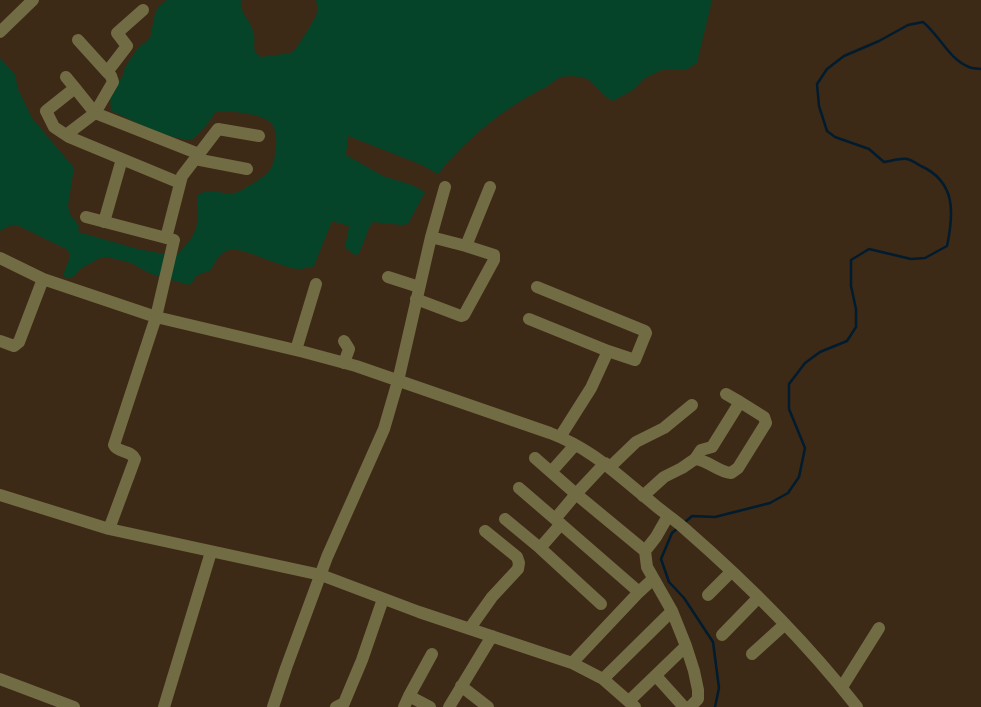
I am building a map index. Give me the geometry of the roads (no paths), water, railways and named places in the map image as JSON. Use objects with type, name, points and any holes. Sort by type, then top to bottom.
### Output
[{"type":"street","points":[[0,32],[32,0]]},
{"type":"street","points":[[107,72],[127,46],[117,33],[143,10]]},
{"type":"street","points":[[66,135],[95,113],[113,82],[111,76],[78,40]]},
{"type":"street","points":[[66,77],[95,113],[197,157],[247,169]]},
{"type":"street","points":[[74,88],[46,111],[54,127],[66,135],[180,183]]},
{"type":"street","points":[[166,238],[182,176],[218,129],[259,136]]},
{"type":"street","points":[[104,222],[122,159]]},
{"type":"street","points":[[466,246],[490,187]]},
{"type":"street","points":[[273,707],[321,575],[384,429],[398,381],[417,293],[445,188]]},
{"type":"street","points":[[86,217],[174,240],[156,317],[114,445],[116,448],[131,454],[134,459],[108,529]]},
{"type":"street","points":[[388,277],[461,316],[464,315],[494,258],[492,254],[431,237]]},
{"type":"street","points":[[0,258],[42,279],[156,317],[344,363],[560,437],[607,465],[686,530],[758,598],[842,687],[858,707]]},
{"type":"street","points":[[0,341],[14,346],[19,342],[42,279]]},
{"type":"street","points":[[296,350],[316,284]]},
{"type":"street","points":[[529,319],[635,360],[646,333],[538,287]]},
{"type":"street","points":[[344,342],[349,349],[344,363]]},
{"type":"street","points":[[560,437],[591,388],[608,351]]},
{"type":"street","points":[[698,459],[731,473],[738,468],[766,424],[764,417],[726,394]]},
{"type":"street","points":[[643,496],[664,477],[705,457],[740,402]]},
{"type":"street","points":[[540,548],[576,494],[607,465],[636,442],[664,428],[692,405]]},
{"type":"street","points":[[551,472],[575,445]]},
{"type":"street","points":[[535,458],[645,551],[647,567],[672,612],[686,646],[698,690],[698,699],[690,707]]},
{"type":"street","points":[[519,488],[639,592]]},
{"type":"street","points":[[0,495],[108,529],[321,575],[384,599],[572,663],[603,680],[632,704],[656,676],[686,646]]},
{"type":"street","points":[[505,519],[601,604]]},
{"type":"street","points":[[645,551],[672,519]]},
{"type":"street","points":[[470,628],[492,597],[518,569],[519,563],[517,557],[485,531]]},
{"type":"street","points":[[164,707],[211,552]]},
{"type":"street","points":[[708,595],[731,572]]},
{"type":"street","points":[[572,663],[639,592],[654,580]]},
{"type":"street","points":[[722,635],[758,598]]},
{"type":"street","points":[[336,707],[344,703],[384,599]]},
{"type":"street","points":[[603,680],[672,612]]},
{"type":"street","points":[[752,654],[784,625]]},
{"type":"street","points":[[842,687],[879,628]]},
{"type":"street","points":[[449,707],[492,636]]},
{"type":"street","points":[[430,707],[407,701],[432,654]]},
{"type":"street","points":[[656,676],[684,707]]},
{"type":"street","points":[[0,679],[74,707]]},
{"type":"street","points":[[462,686],[488,707]]},
{"type":"waterway","points":[[684,523],[692,516],[715,517],[770,503],[788,493],[799,477],[805,448],[789,409],[789,384],[805,363],[820,352],[847,341],[856,327],[856,309],[851,286],[851,260],[869,249],[911,259],[925,258],[947,246],[951,210],[950,200],[941,181],[911,160],[902,159],[884,162],[869,149],[835,137],[827,131],[819,106],[817,84],[827,69],[844,56],[879,41],[908,25],[923,22],[950,53],[962,63],[970,68],[981,69]]},
{"type":"waterway","points":[[678,528],[672,533],[661,559],[669,582],[684,598],[713,642],[719,688],[715,707]]}]
